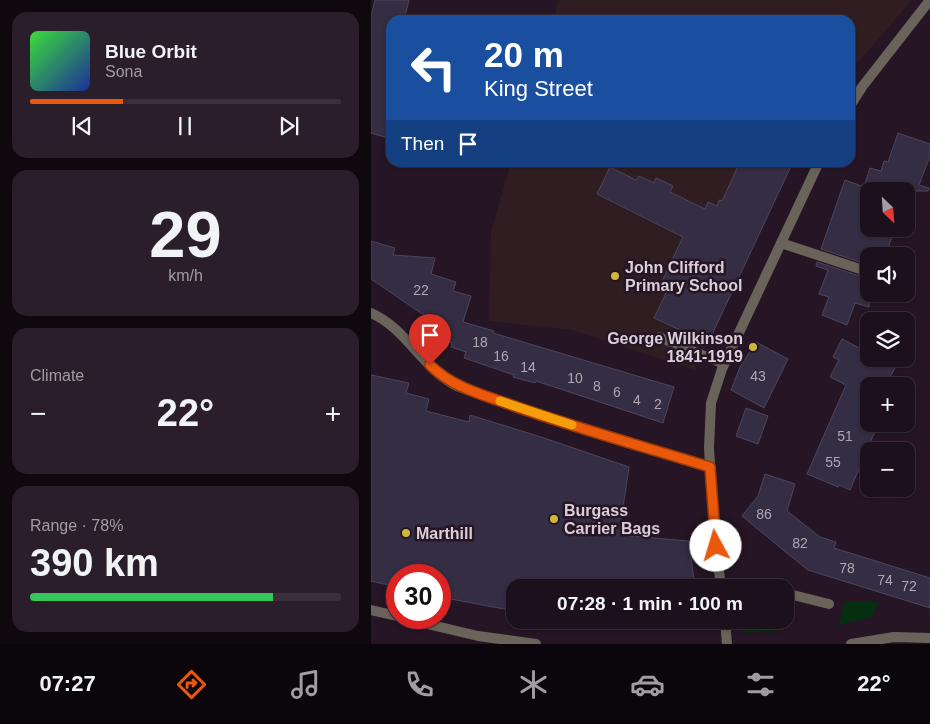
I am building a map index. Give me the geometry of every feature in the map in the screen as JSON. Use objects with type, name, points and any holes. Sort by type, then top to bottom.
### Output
[{"type":"street","points":[[855,98],[930,0]]},
{"type":"street","points":[[720,579],[714,528],[710,467],[711,403],[715,386],[724,364],[817,167]]},
{"type":"street","points":[[781,243],[860,269]]},
{"type":"street","points":[[371,313],[409,343],[442,377],[457,386],[554,420],[710,467]]},
{"type":"street","points":[[659,337],[724,364]]},
{"type":"street","points":[[794,595],[829,604]]},
{"type":"street","points":[[371,610],[386,613]]},
{"type":"street","points":[[440,629],[478,640],[536,644]]},
{"type":"street","points":[[726,629],[727,644]]},
{"type":"street","points":[[851,644],[930,638]]},
{"type":"shaded area","points":[[559,0],[912,0],[855,64],[855,15],[554,15]]},
{"type":"shaded area","name":"John Clifford Primary School","points":[[510,167],[791,167],[695,370],[572,330],[489,321],[491,231]]},
{"type":"green space","points":[[845,601],[878,602],[872,617],[838,625]]},
{"type":"green space","points":[[738,629],[782,629],[782,630],[748,633]]},
{"type":"building","points":[[375,0],[409,0],[405,15],[386,15],[386,138],[371,133],[371,16]]},
{"type":"building","points":[[898,133],[930,144],[930,156],[919,185],[929,188],[928,191],[915,191],[915,182],[866,182],[870,168],[881,171],[884,161],[888,162]]},
{"type":"building","points":[[610,167],[636,180],[639,176],[654,183],[656,178],[673,186],[670,192],[705,209],[708,202],[717,206],[719,200],[722,201],[738,167],[791,167],[708,343],[654,318],[666,293],[658,290],[683,237],[597,194]]},
{"type":"building","points":[[845,180],[860,186],[860,238],[892,238],[888,247],[860,247],[860,262],[821,249]]},
{"type":"building","points":[[371,241],[395,248],[393,255],[435,258],[431,274],[456,282],[453,291],[471,296],[463,322],[494,331],[493,333],[674,387],[663,423],[536,381],[535,383],[513,377],[514,375],[464,358],[466,352],[451,347],[452,343],[444,341],[446,336],[440,334],[442,327],[430,323],[431,320],[371,279]]},
{"type":"building","points":[[817,262],[860,276],[860,302],[869,302],[869,307],[855,303],[847,325],[822,315],[829,297],[819,294],[828,270],[816,266]]},
{"type":"building","points":[[842,339],[860,348],[860,367],[895,368],[890,377],[860,377],[860,432],[875,432],[870,442],[860,442],[860,466],[850,490],[807,474],[846,385],[830,377],[839,360],[833,357]]},
{"type":"building","points":[[756,342],[788,359],[764,408],[731,390],[740,367]]},
{"type":"building","points":[[371,375],[409,383],[406,393],[429,399],[426,411],[469,422],[470,415],[629,467],[619,535],[689,541],[694,579],[506,579],[506,609],[451,599],[451,564],[386,564],[386,584],[371,581]]},
{"type":"building","points":[[746,408],[768,416],[758,444],[736,436]]},
{"type":"building","points":[[765,474],[795,484],[787,511],[820,537],[836,542],[834,548],[930,578],[930,608],[808,570],[782,549],[742,516],[758,496]]},
{"type":"slow traffic","points":[[500,401],[572,425]]},
{"type":"place","name":"John Clifford Primary School","points":[[615,276]]},
{"type":"place","name":"George Wilkinson 1841-1919","points":[[753,347]]},
{"type":"place","name":"Burgass Carrier Bags","points":[[554,519]]},
{"type":"place","name":"Marthill","points":[[406,533]]},
{"type":"route","points":[[430,365],[442,377],[457,386],[554,420],[710,467],[716,546]]}]
